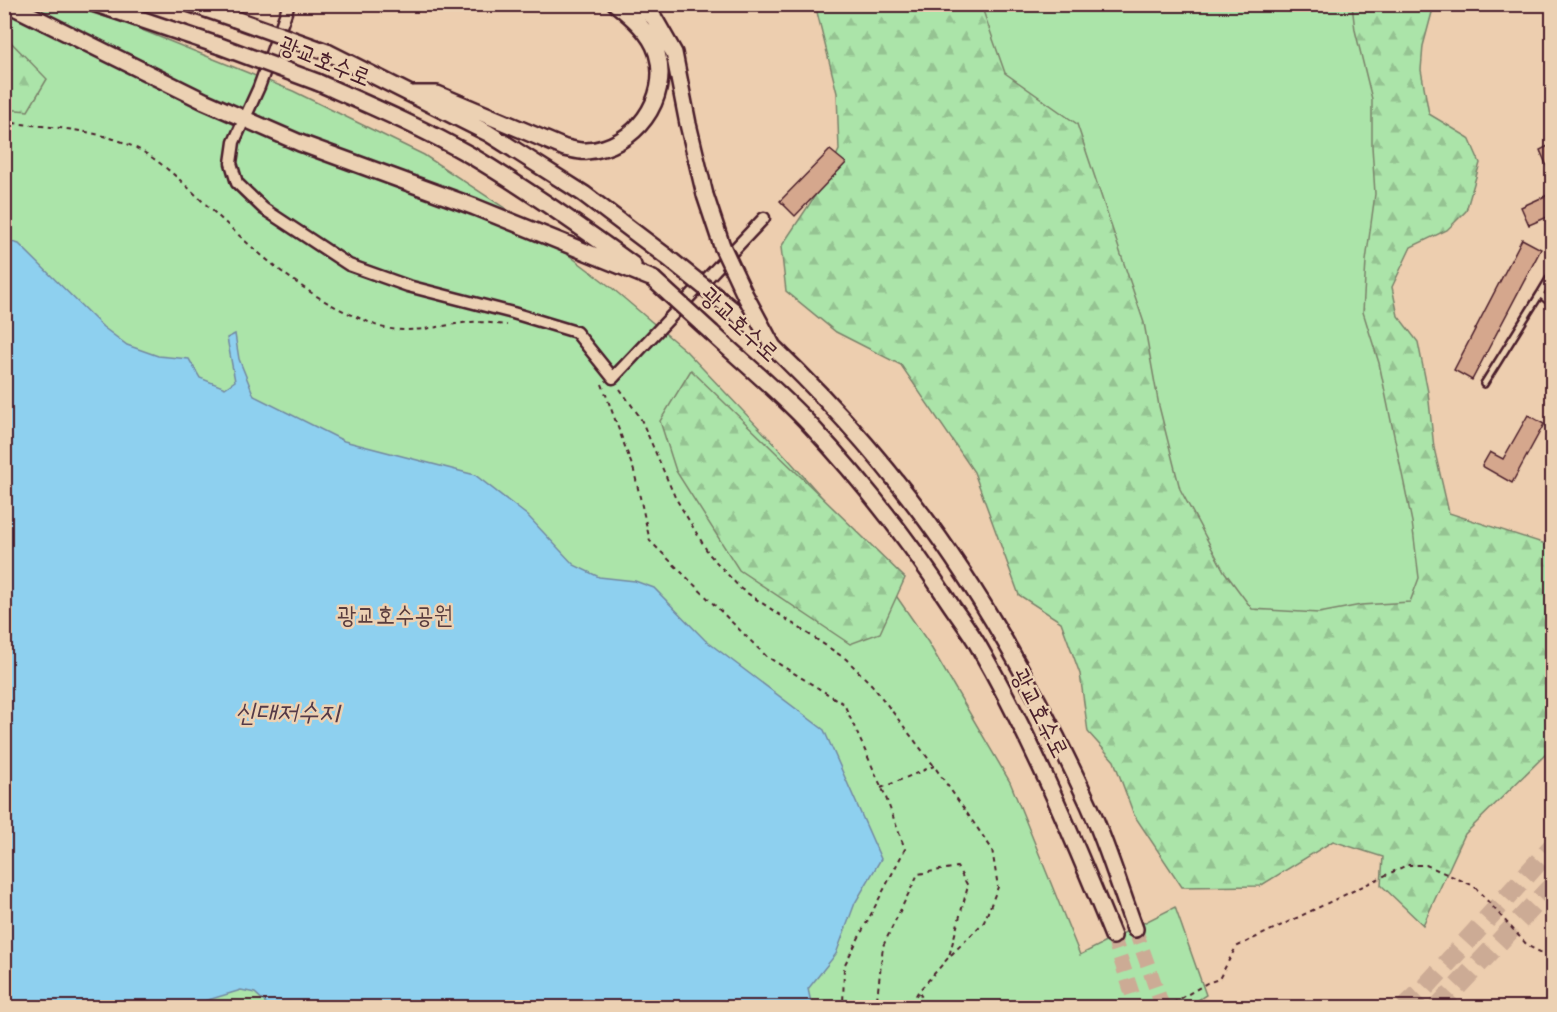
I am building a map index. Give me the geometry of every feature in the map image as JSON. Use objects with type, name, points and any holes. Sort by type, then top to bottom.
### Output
[{"type":"main road","points":[[8,4],[244,119],[300,143],[475,207],[654,279]]},
{"type":"main road","name":"광교호수로","points":[[96,4],[317,82],[392,116],[468,154],[561,211],[654,279],[810,425],[861,482],[905,537],[979,646],[1065,820],[1113,936]]},
{"type":"main road","name":"광교호수로","points":[[191,4],[327,52],[488,133],[584,194],[733,310],[772,345],[833,407],[880,462],[927,521],[978,598],[1007,645],[1049,723],[1090,807],[1135,929]]},
{"type":"main road","points":[[409,94],[437,94],[565,148],[586,152],[607,148],[630,136],[646,118],[656,97],[659,75],[657,53],[647,33],[616,4]]},
{"type":"main road","points":[[639,4],[654,18],[674,53],[705,195],[722,246],[772,345]]},
{"type":"street","points":[[289,4],[274,49],[234,142],[231,162],[237,183],[264,209],[349,265],[408,286],[576,332],[613,378],[764,218]]},
{"type":"lane","points":[[1484,384],[1552,274]]},
{"type":"lane","points":[[1540,294],[1552,304]]},
{"type":"path","points":[[4,122],[78,131],[109,138],[144,152],[171,172],[235,232],[299,285],[342,312],[384,328],[401,330],[473,322],[509,325]]},
{"type":"path","points":[[613,378],[640,417],[675,497],[709,554],[741,589],[846,659],[872,685],[934,766],[992,849],[998,887],[984,922],[918,992],[909,1008]]},
{"type":"path","points":[[602,382],[634,471],[650,541],[766,656],[844,704],[905,849],[844,966],[843,1008]]},
{"type":"path","points":[[881,788],[934,766]]},
{"type":"path","points":[[1165,1008],[1207,983],[1219,979],[1236,947],[1407,865],[1426,865],[1474,886],[1528,946],[1552,958]]},
{"type":"path","points":[[876,1008],[883,946],[918,874],[957,867],[968,886],[949,957]]},
{"type":"path","points":[[918,992],[930,1008]]},
{"type":"green space","name":"광교호수공원","points":[[5,4],[66,5],[122,22],[293,91],[424,155],[520,218],[612,288],[686,351],[781,451],[850,529],[928,642],[1010,782],[1080,955],[1175,907],[1206,995],[1186,1008],[5,1008]]},
{"type":"green space","points":[[811,5],[981,5],[1005,73],[1077,124],[1144,323],[1159,406],[1180,489],[1224,571],[1252,609],[1319,613],[1361,605],[1410,602],[1419,578],[1412,522],[1379,363],[1363,312],[1366,261],[1375,194],[1372,99],[1355,30],[1352,5],[1434,5],[1423,46],[1421,70],[1429,114],[1469,138],[1480,163],[1466,211],[1447,230],[1411,247],[1392,287],[1398,316],[1418,342],[1428,392],[1434,448],[1449,513],[1552,546],[1552,748],[1465,834],[1423,925],[1381,885],[1383,857],[1333,841],[1260,886],[1182,887],[1134,815],[1114,761],[1088,732],[1080,674],[1061,622],[1019,595],[974,472],[901,365],[836,332],[786,291],[781,247],[823,184],[839,150],[837,93],[817,12]]},
{"type":"green space","points":[[845,5],[1384,5],[1408,239],[1388,291],[1458,627],[1264,652]]},
{"type":"green space","points":[[4,35],[47,79],[28,111],[5,109]]},
{"type":"green space","points":[[691,370],[905,578],[880,633],[850,644],[739,570],[676,471],[660,421]]},
{"type":"water","name":"신대저수지","points":[[5,240],[19,244],[103,327],[127,345],[158,356],[189,359],[200,378],[225,388],[235,381],[227,338],[235,334],[239,359],[254,396],[344,441],[475,475],[528,516],[574,565],[599,577],[635,581],[654,588],[705,640],[824,730],[881,859],[855,903],[836,954],[808,989],[812,1007],[271,1008],[255,993],[241,990],[185,1007],[5,1007]]},
{"type":"building","points":[[1552,144],[1552,178],[1540,150]]},
{"type":"building","points":[[830,150],[846,163],[795,216],[780,201]]},
{"type":"building","points":[[1552,193],[1552,215],[1529,225],[1521,207]]},
{"type":"building","points":[[1522,239],[1541,249],[1472,380],[1454,370]]},
{"type":"building","points":[[1528,415],[1544,424],[1512,483],[1482,466],[1490,452],[1503,459]]},
{"type":"tunnel","points":[[1404,1008],[1552,847]]},
{"type":"tunnel","points":[[1437,1008],[1552,886]]},
{"type":"tunnel","points":[[1135,929],[1163,1008]]},
{"type":"tunnel","points":[[1113,936],[1137,1008]]}]
